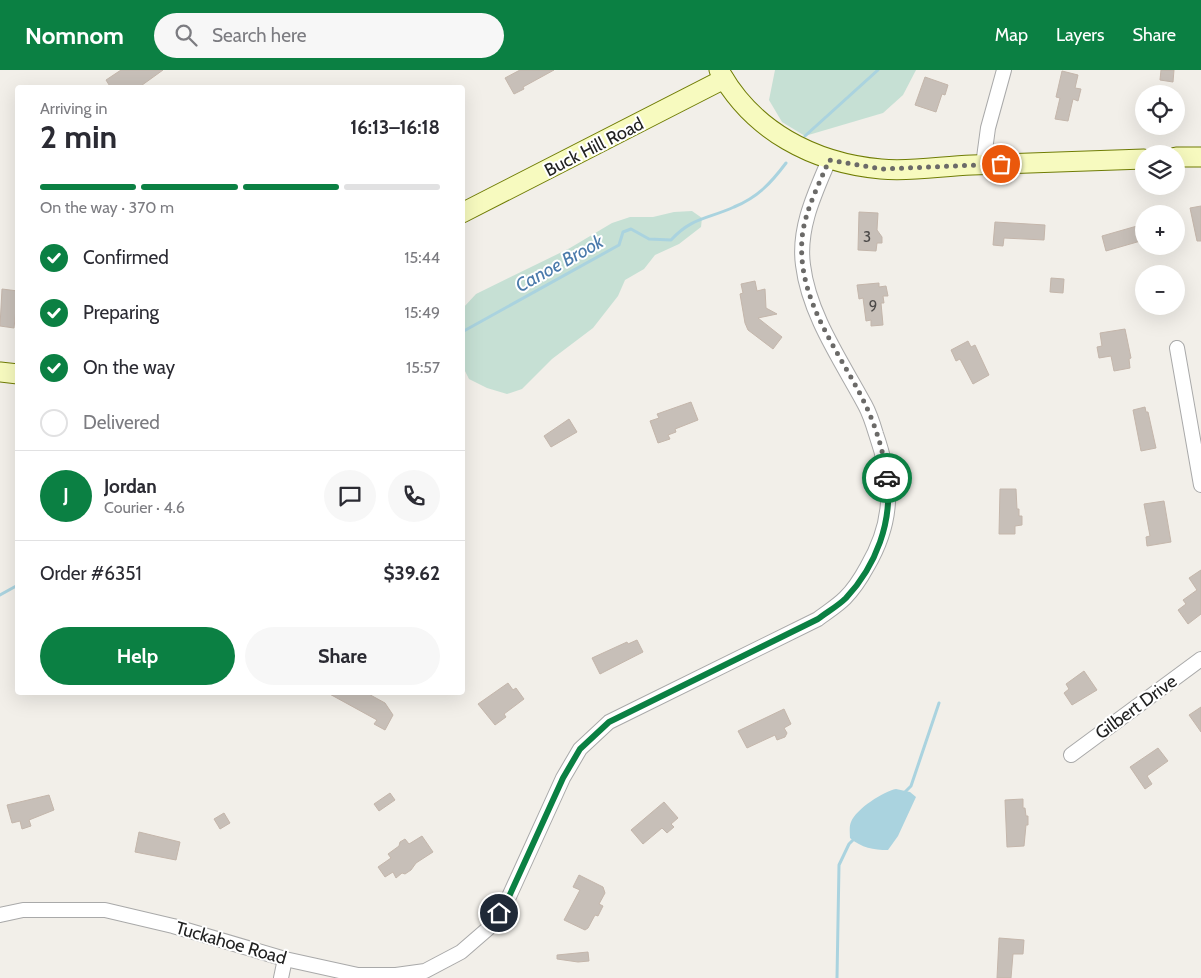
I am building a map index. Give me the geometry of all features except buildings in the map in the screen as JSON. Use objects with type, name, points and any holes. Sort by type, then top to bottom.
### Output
[{"type":"street","points":[[983,165],[988,128],[1004,70]]},
{"type":"street","points":[[722,74],[749,110],[773,132],[797,147],[829,160],[882,169],[1135,159]]},
{"type":"street","name":"Buck Hill Road","points":[[465,211],[722,74]]},
{"type":"street","points":[[1185,158],[1201,157]]},
{"type":"street","name":"Tuckahoe Road","points":[[0,915],[23,910],[106,910],[173,926],[285,959],[358,975],[396,976],[425,971],[461,952],[491,926],[507,901],[563,778],[580,749],[609,722],[818,619],[845,599],[859,581],[875,554],[887,522],[889,494],[885,459],[867,408],[835,351],[810,298],[803,265],[802,238],[808,214],[829,160]]},
{"type":"street","points":[[1177,348],[1201,485]]},
{"type":"street","points":[[0,372],[15,374]]},
{"type":"street","name":"Gilbert Drive","points":[[1071,755],[1201,659]]},
{"type":"street","points":[[281,978],[285,959]]},
{"type":"green space","points":[[775,70],[916,70],[903,95],[883,113],[805,136],[782,122],[769,100]]},
{"type":"green space","points":[[692,211],[702,218],[701,227],[679,244],[655,255],[644,269],[625,280],[618,296],[593,328],[552,359],[522,389],[507,394],[487,388],[469,379],[465,371],[465,306],[476,294],[570,248],[612,223],[630,217],[653,217],[674,212]]},
{"type":"water","points":[[896,789],[910,792],[916,797],[898,836],[888,850],[868,848],[850,838],[850,824],[858,812],[878,797]]},
{"type":"waterway","name":"Canoe Brook","points":[[805,136],[878,70]]},
{"type":"waterway","name":"Canoe Brook","points":[[465,330],[619,245],[623,232],[631,229],[649,239],[671,240],[693,223],[743,203],[763,189],[786,163]]},
{"type":"waterway","name":"Canoe Brook","points":[[0,595],[15,587]]},
{"type":"waterway","points":[[905,792],[911,786],[939,703]]},
{"type":"waterway","points":[[837,978],[839,865],[849,844],[854,839]]},
{"type":"way so far","points":[[887,478],[885,459],[867,408],[835,351],[810,298],[803,265],[802,238],[814,196],[829,160],[882,169],[1001,164]]},
{"type":"route","points":[[499,913],[507,901],[563,778],[580,749],[609,722],[818,619],[845,599],[859,581],[875,554],[887,522],[889,494],[887,478]]}]
